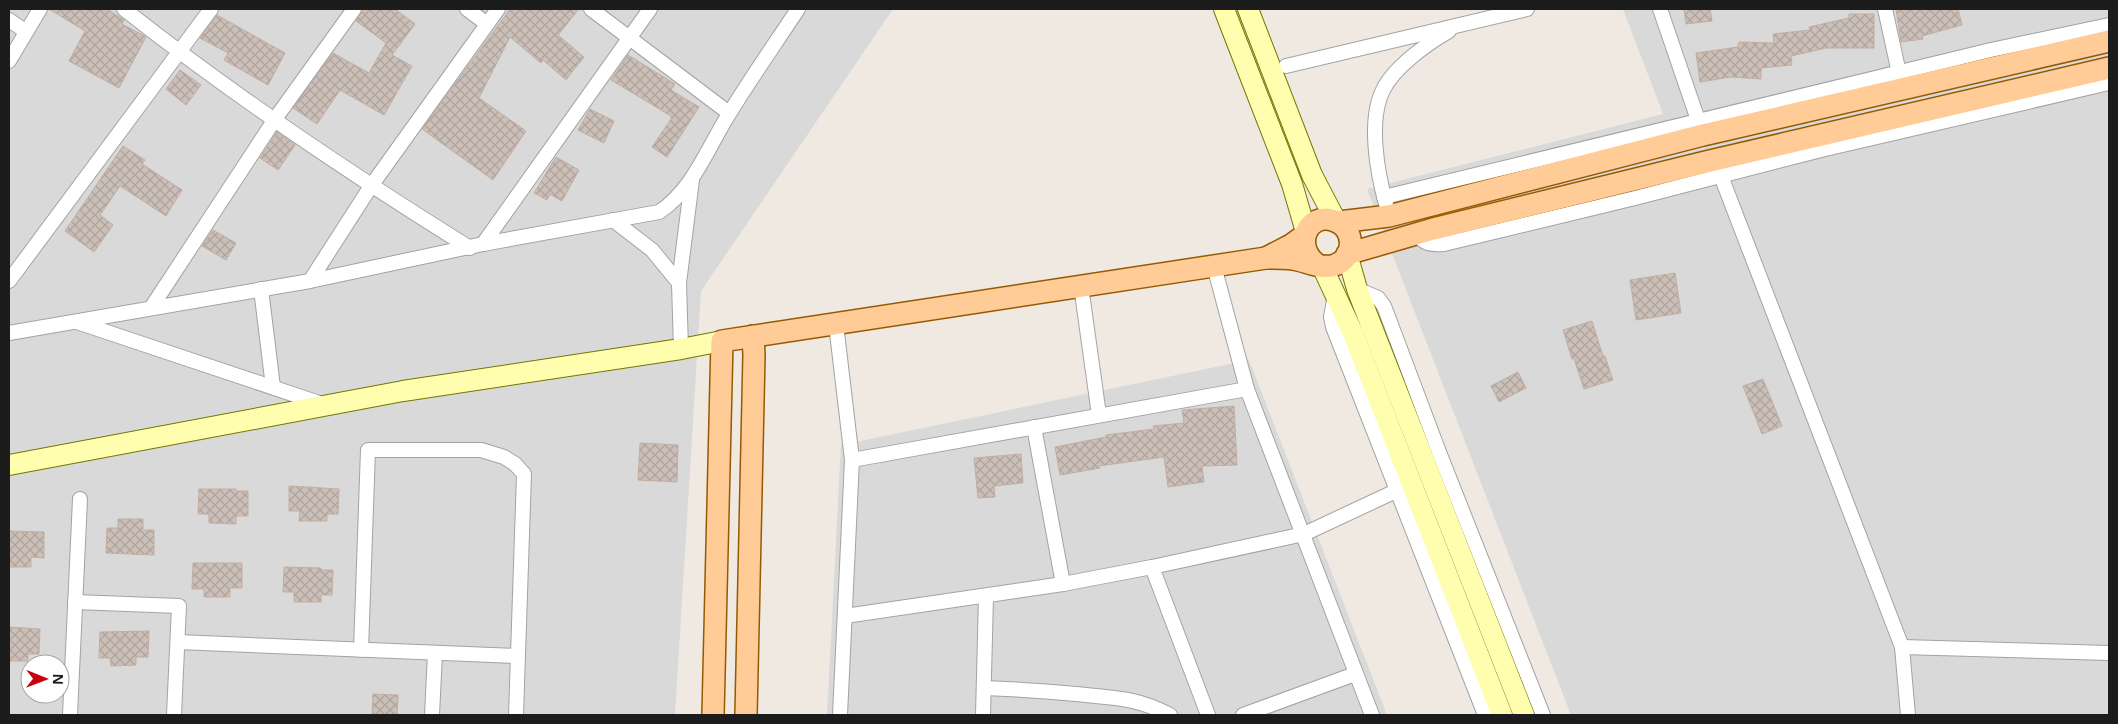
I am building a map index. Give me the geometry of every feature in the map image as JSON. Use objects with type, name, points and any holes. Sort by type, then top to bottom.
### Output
[{"type":"main road","points":[[1224,9],[1292,184],[1306,233],[1304,247],[1306,254],[1320,265],[1353,332],[1502,715]]},
{"type":"main road","points":[[1248,9],[1312,175],[1338,222],[1349,233],[1348,254],[1357,290],[1524,715]]},
{"type":"main road","points":[[1266,258],[1291,245],[1317,222],[1324,219],[1338,222],[1387,206],[2109,41]]},
{"type":"main road","points":[[9,465],[403,390],[681,349],[753,336],[1266,258],[1295,259],[1334,266],[1341,262],[1348,254],[1416,234],[1700,163],[2109,68]]},
{"type":"main road","points":[[746,715],[753,336]]},
{"type":"main road","points":[[713,715],[722,341]]},
{"type":"street","points":[[9,61],[25,31],[40,9]]},
{"type":"street","points":[[124,9],[179,53],[370,186],[476,246]]},
{"type":"street","points":[[9,281],[211,9]]},
{"type":"street","points":[[151,308],[275,119],[354,9]]},
{"type":"street","points":[[467,9],[488,24]]},
{"type":"street","points":[[310,280],[370,186],[498,9]]},
{"type":"street","points":[[591,9],[729,113]]},
{"type":"street","points":[[476,246],[650,9]]},
{"type":"street","points":[[9,334],[310,280],[476,246],[659,212],[670,205],[681,194],[729,113],[798,9]]},
{"type":"street","points":[[1286,66],[1527,9]]},
{"type":"street","points":[[1660,9],[1698,120]]},
{"type":"street","points":[[1885,9],[1899,73]]},
{"type":"street","points":[[9,20],[25,31]]},
{"type":"street","points":[[1461,25],[1440,37],[1408,61],[1384,88],[1377,104],[1378,174],[1387,206],[1698,120],[1991,50],[2109,25]]},
{"type":"street","points":[[1416,234],[1427,244],[1444,244],[1821,150],[2109,83]]},
{"type":"street","points":[[1721,176],[1902,647],[1908,715]]},
{"type":"street","points":[[681,349],[679,283],[692,177]]},
{"type":"street","points":[[613,220],[652,250],[679,283]]},
{"type":"street","points":[[1214,266],[1247,389],[1372,715]]},
{"type":"street","points":[[1081,286],[1099,415]]},
{"type":"street","points":[[261,289],[273,388]]},
{"type":"street","points":[[1357,290],[1378,298],[1384,306],[1438,452],[1543,715]]},
{"type":"street","points":[[1335,293],[1332,317],[1334,327],[1485,715]]},
{"type":"street","points":[[76,321],[325,405]]},
{"type":"street","points":[[836,324],[852,460],[840,715]]},
{"type":"street","points":[[852,460],[1247,389]]},
{"type":"street","points":[[1034,427],[1063,584]]},
{"type":"street","points":[[361,650],[368,450],[474,449],[504,457],[515,464],[524,474],[516,715]]},
{"type":"street","points":[[845,616],[1063,584],[1304,534],[1398,490]]},
{"type":"street","points":[[70,715],[80,499]]},
{"type":"street","points":[[1152,567],[1208,715]]},
{"type":"street","points":[[983,715],[986,596]]},
{"type":"street","points":[[75,602],[179,606],[174,715]]},
{"type":"street","points":[[178,642],[517,656]]},
{"type":"street","points":[[1902,647],[2109,653]]},
{"type":"street","points":[[432,715],[435,653]]},
{"type":"street","points":[[1243,715],[1355,674]]},
{"type":"street","points":[[984,688],[1118,697],[1150,705],[1170,715]]},
{"type":"shaded area","points":[[9,9],[893,9],[701,291],[675,715],[9,715]]},
{"type":"shaded area","points":[[1623,9],[2109,9],[2109,715],[1571,715],[1367,189],[1663,114]]},
{"type":"shaded area","points":[[1249,360],[1387,715],[827,715],[841,445]]},
{"type":"building","points":[[49,9],[107,9],[124,20],[122,24],[146,37],[119,88],[69,61],[85,31]]},
{"type":"building","points":[[363,9],[395,9],[415,24],[392,55],[412,66],[384,115],[340,90],[317,124],[293,108],[333,53],[369,73],[386,43],[356,21]]},
{"type":"building","points":[[510,9],[579,9],[558,35],[584,57],[566,80],[543,60],[541,63],[510,37],[479,98],[526,131],[493,180],[422,129]]},
{"type":"building","points":[[1684,9],[1710,9],[1712,21],[1686,24]]},
{"type":"building","points":[[1896,9],[1958,9],[1962,25],[1922,36],[1923,39],[1901,42]]},
{"type":"building","points":[[1849,14],[1874,14],[1874,48],[1826,48],[1791,56],[1792,65],[1761,68],[1761,79],[1731,77],[1700,82],[1696,53],[1738,47],[1739,42],[1774,43],[1773,34],[1810,30],[1809,27],[1849,18]]},
{"type":"building","points":[[217,15],[285,53],[268,85],[224,60],[228,53],[200,38]]},
{"type":"building","points":[[628,55],[675,84],[671,90],[699,107],[667,157],[652,147],[671,119],[671,116],[611,80]]},
{"type":"building","points":[[180,70],[201,85],[186,105],[166,89]]},
{"type":"building","points":[[590,109],[614,121],[604,143],[578,130]]},
{"type":"building","points":[[277,132],[295,145],[278,170],[260,158]]},
{"type":"building","points":[[123,146],[145,160],[142,164],[182,190],[166,216],[120,186],[100,215],[113,225],[94,252],[65,231]]},
{"type":"building","points":[[556,157],[579,170],[562,201],[550,194],[547,200],[534,193]]},
{"type":"building","points":[[213,230],[236,243],[226,260],[202,246]]},
{"type":"building","points":[[1675,273],[1681,313],[1636,320],[1630,280]]},
{"type":"building","points":[[1592,321],[1613,380],[1584,389],[1563,330]]},
{"type":"building","points":[[1518,372],[1526,388],[1499,402],[1491,386]]},
{"type":"building","points":[[1763,379],[1782,426],[1762,434],[1743,386]]},
{"type":"building","points":[[1234,406],[1237,465],[1202,466],[1204,482],[1168,487],[1164,457],[1099,466],[1100,468],[1060,475],[1055,447],[1106,437],[1106,435],[1154,429],[1153,426],[1184,423],[1182,410]]},
{"type":"building","points":[[640,443],[678,445],[677,482],[638,480]]},
{"type":"building","points":[[1021,454],[1023,483],[994,486],[995,497],[978,498],[974,458]]},
{"type":"building","points":[[289,486],[339,489],[338,514],[327,514],[327,521],[299,521],[300,511],[289,511]]},
{"type":"building","points":[[199,489],[236,489],[236,491],[248,491],[248,516],[236,516],[236,524],[209,523],[209,514],[198,514]]},
{"type":"building","points":[[118,519],[143,519],[143,530],[154,530],[154,555],[106,553],[107,528],[118,528]]},
{"type":"building","points":[[9,531],[44,532],[44,558],[31,557],[31,567],[9,567]]},
{"type":"building","points":[[193,563],[242,563],[242,588],[230,588],[230,597],[204,597],[204,589],[192,589]]},
{"type":"building","points":[[284,567],[333,570],[332,595],[321,595],[321,602],[294,602],[294,592],[283,592]]},
{"type":"building","points":[[9,627],[40,629],[39,654],[20,654],[20,661],[9,661]]},
{"type":"building","points":[[149,631],[148,657],[136,657],[136,665],[111,666],[110,658],[99,658],[100,632]]},
{"type":"building","points":[[373,694],[398,695],[397,715],[372,715]]}]
